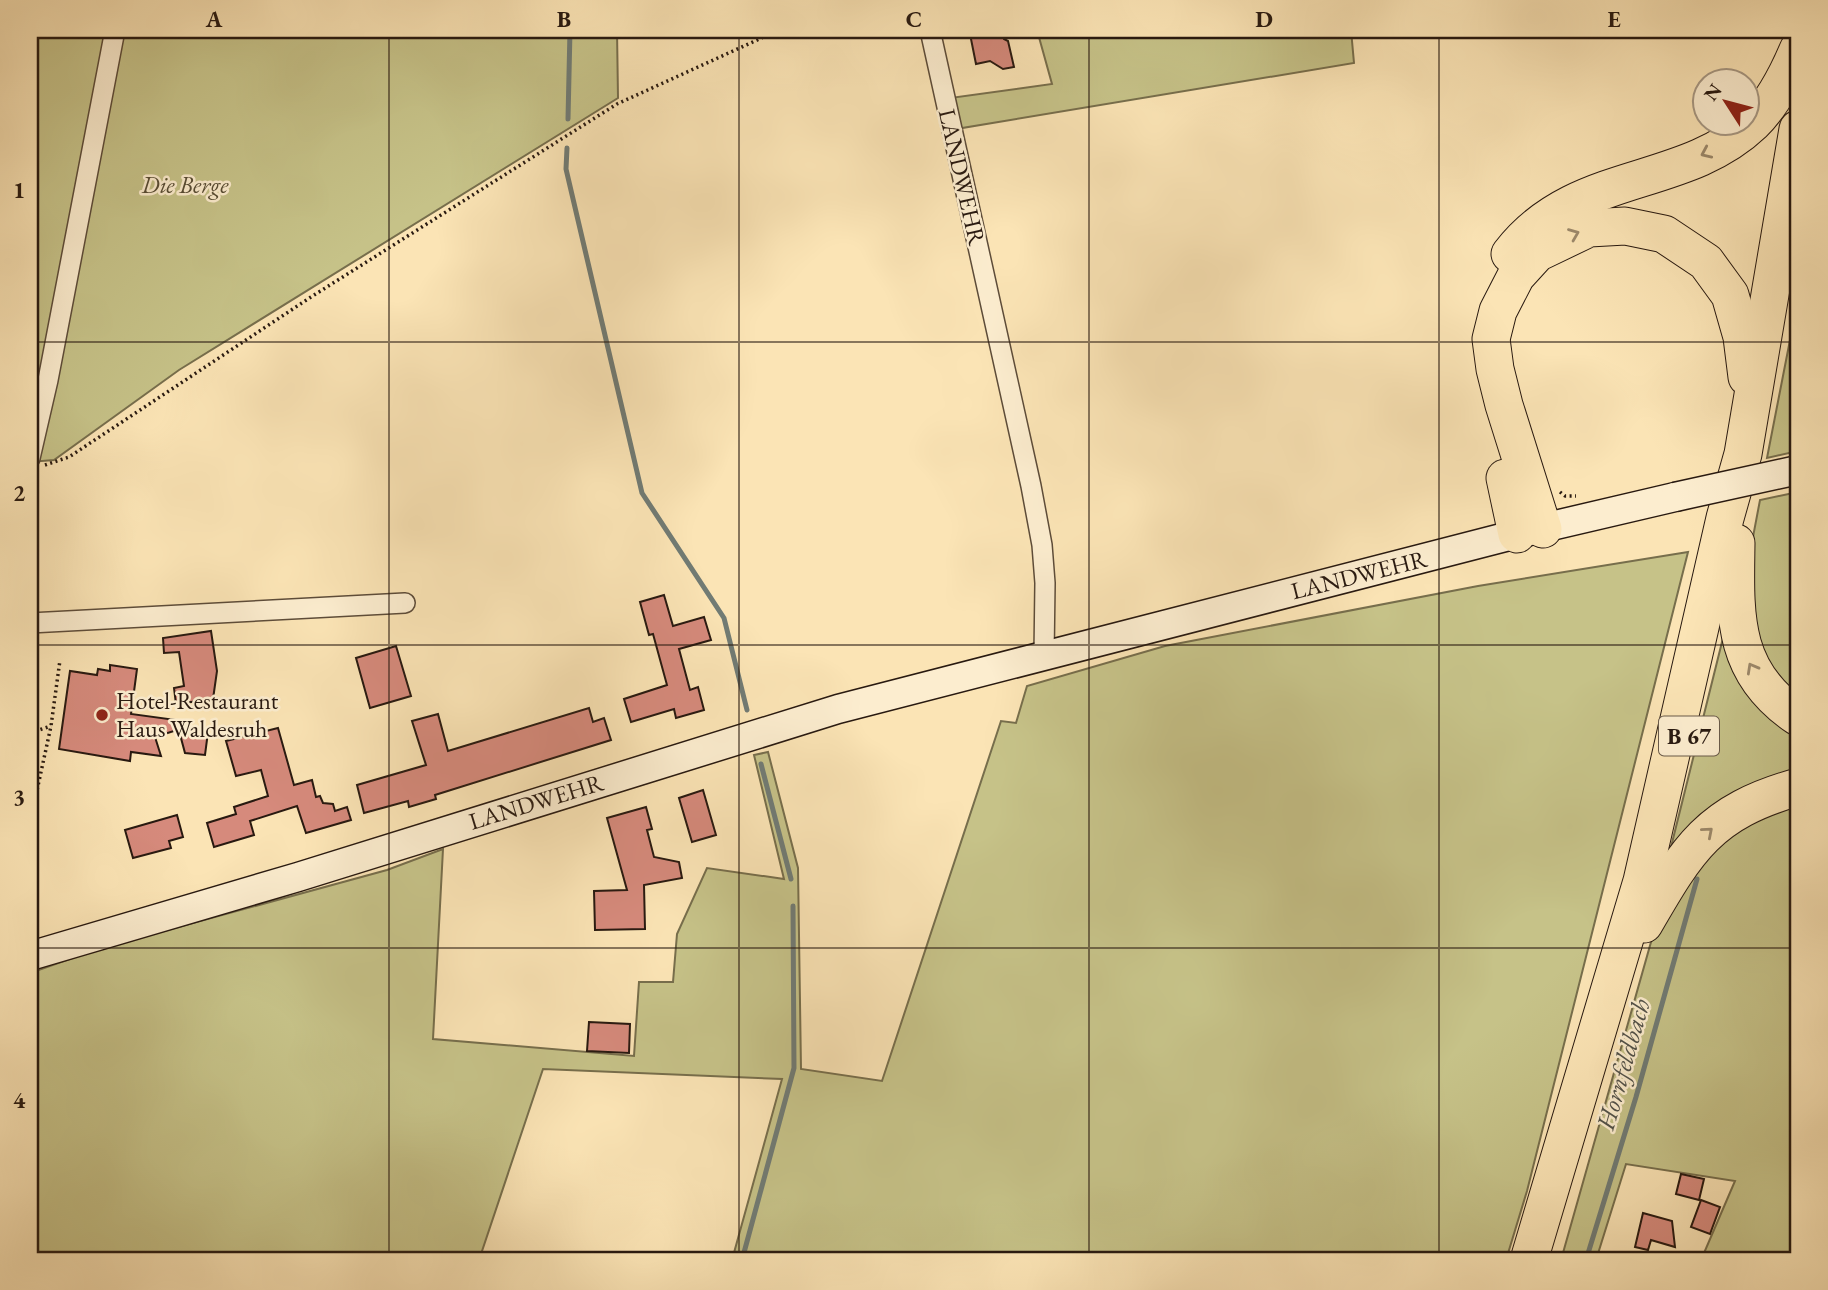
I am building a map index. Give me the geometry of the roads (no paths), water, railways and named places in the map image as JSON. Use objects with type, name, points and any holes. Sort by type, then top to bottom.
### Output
[{"type":"highway","points":[[1530,532],[1480,344],[1490,291],[1502,265],[1521,240],[1560,210],[1588,195],[1684,163],[1717,149],[1753,123],[1785,80],[1798,50]]},
{"type":"highway","name":"B 67","points":[[1529,1260],[1642,881],[1731,530],[1798,130]]},
{"type":"highway","points":[[1530,532],[1495,369],[1491,339],[1498,311],[1516,276],[1537,254],[1589,228],[1625,226],[1664,234],[1706,262],[1730,295],[1742,337],[1747,378],[1733,449],[1731,530],[1735,611],[1747,661],[1769,694],[1798,717]]},
{"type":"highway","name":"B 67","points":[[1543,1260],[1641,928],[1798,228]]},
{"type":"highway","points":[[1641,928],[1678,865],[1701,837],[1748,804],[1798,787]]},
{"type":"main road","name":"LANDWEHR","points":[[30,956],[298,877],[838,709],[1530,532],[1798,470]]},
{"type":"street","points":[[36,462],[48,380],[115,30]]},
{"type":"street","name":"LANDWEHR","points":[[930,30],[1042,545],[1045,583],[1044,656]]},
{"type":"street","points":[[30,623],[405,603]]},
{"type":"street","points":[[30,943],[73,942]]},
{"type":"waterway","points":[[568,119],[570,30]]},
{"type":"waterway","points":[[567,148],[566,169],[642,493],[724,618],[747,710]]},
{"type":"waterway","points":[[761,764],[791,879]]},
{"type":"waterway","name":"Hornfeldbach","points":[[1586,1260],[1636,1097],[1697,879]]},
{"type":"waterway","points":[[742,1260],[794,1068],[793,906]]},
{"type":"place","name":"Hotel-Restaurant Haus Waldesruh","points":[[102,715]]},
{"type":"park label","name":"Die Berge","points":[[185,185]]}]
